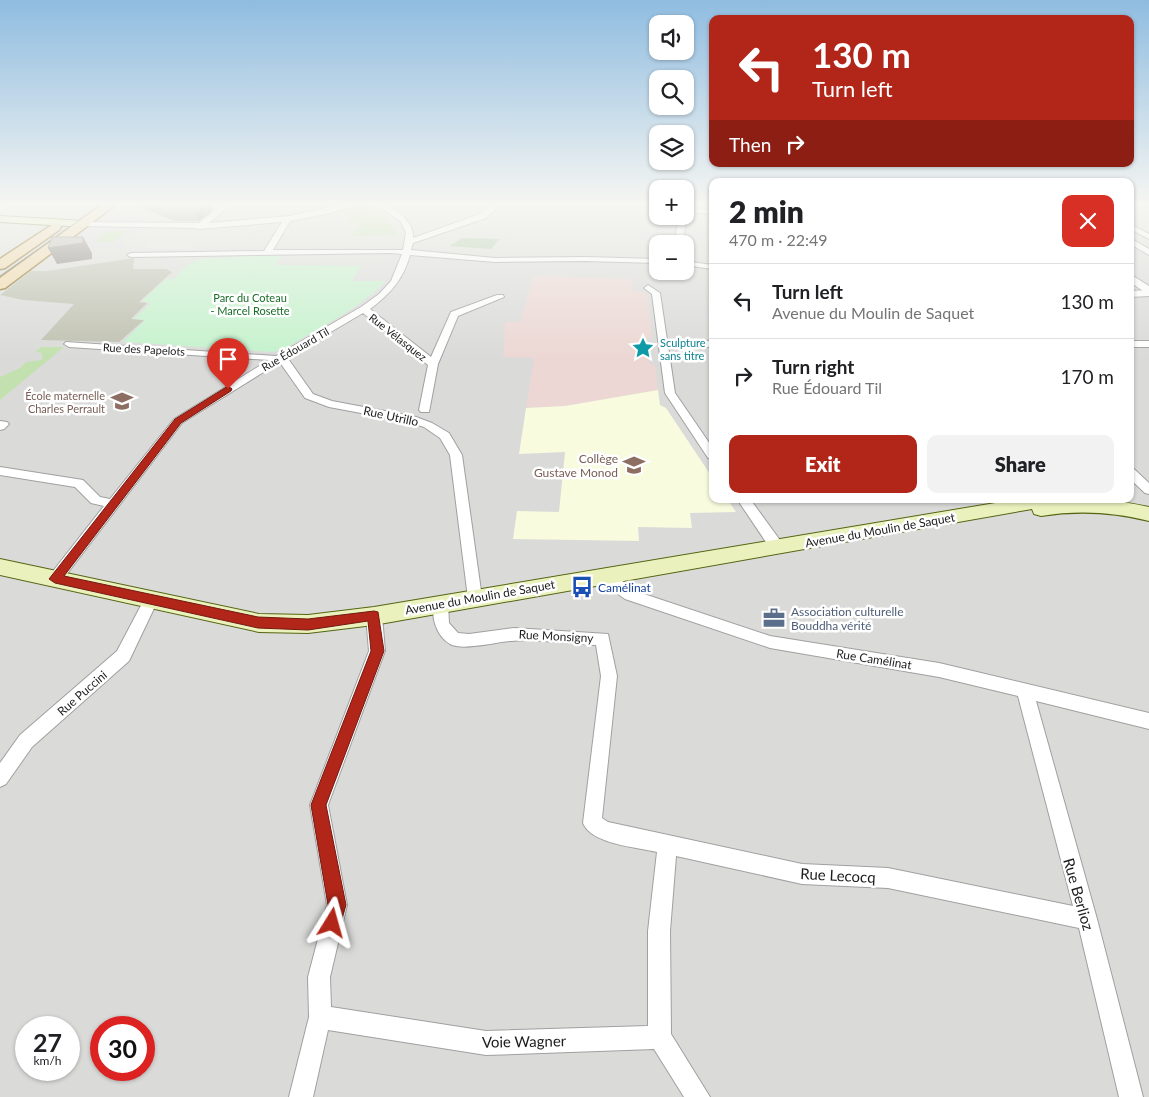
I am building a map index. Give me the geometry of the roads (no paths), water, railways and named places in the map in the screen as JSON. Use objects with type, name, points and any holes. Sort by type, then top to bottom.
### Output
[{"type":"main road","points":[[0,264],[14,254]]},
{"type":"main road","points":[[0,286],[37,254]]},
{"type":"main road","name":"Avenue du Moulin de Saquet","points":[[0,567],[258,622],[287,625],[332,622],[374,616],[962,516],[995,508],[1028,503]]},
{"type":"main road","points":[[1130,503],[1149,507]]},
{"type":"main road","name":"Avenue du Moulin de Saquet","points":[[962,516],[1004,514],[1071,504],[1104,505],[1149,514]]},
{"type":"street","points":[[131,255],[186,254]]},
{"type":"street","name":"Rue Édouard Til","points":[[55,579],[178,421],[278,359],[364,309],[382,296],[395,282],[402,268],[405,254]]},
{"type":"street","points":[[430,254],[494,260],[649,261]]},
{"type":"street","points":[[694,264],[709,267]]},
{"type":"street","points":[[1134,280],[1148,291]]},
{"type":"street","points":[[648,288],[656,293],[670,393],[709,451]]},
{"type":"street","points":[[1134,293],[1148,291]]},
{"type":"street","points":[[425,410],[433,364],[454,314],[500,297]]},
{"type":"street","name":"Rue Vélasquez","points":[[364,309],[433,364]]},
{"type":"street","points":[[662,343],[709,344]]},
{"type":"street","name":"Rue des Papelots","points":[[69,344],[258,355],[278,359]]},
{"type":"street","points":[[1134,344],[1149,344]]},
{"type":"street","name":"Rue Utrillo","points":[[278,359],[286,362],[309,396],[329,404],[412,419],[428,425],[445,436],[456,455],[475,598]]},
{"type":"street","points":[[0,471],[79,483],[96,500],[112,504]]},
{"type":"street","points":[[1134,476],[1149,490]]},
{"type":"street","points":[[746,503],[777,547]]},
{"type":"street","points":[[1130,509],[1149,520]]},
{"type":"street","name":"Rue Camélinat","points":[[609,576],[618,587],[630,595],[770,642],[923,666],[1149,721]]},
{"type":"street","name":"Rue Puccini","points":[[0,778],[26,741],[124,656],[151,600]]},
{"type":"street","name":"Rue Monsigny","points":[[441,604],[442,625],[454,639],[469,640],[514,634],[603,639],[609,676],[592,822]]},
{"type":"street","points":[[301,1097],[320,1017],[319,977],[337,905],[319,805],[377,651],[374,616]]},
{"type":"street","name":"Rue Berlioz","points":[[1025,692],[1087,919],[1131,1097]]},
{"type":"street","name":"Rue Lecocq","points":[[592,822],[604,831],[802,874],[888,878],[1087,919]]},
{"type":"street","points":[[667,844],[659,931],[660,1037],[698,1097]]},
{"type":"street","name":"Voie Wagner","points":[[320,1017],[486,1044],[660,1037]]},
{"type":"tram line","points":[[0,276],[31,254]]},
{"type":"place","name":"Sculpture sans titre","points":[[643,348]]},
{"type":"place","name":"École maternelle Charles Perrault","points":[[122,401]]},
{"type":"place","name":"Collège Gustave Monod","points":[[634,465]]},
{"type":"place","name":"Camélinat","points":[[582,587]]},
{"type":"place","name":"Association culturelle Bouddha vérité","points":[[774,618]]},
{"type":"park label","name":"Parc du Coteau - Marcel Rosette","points":[[250,303]]}]
